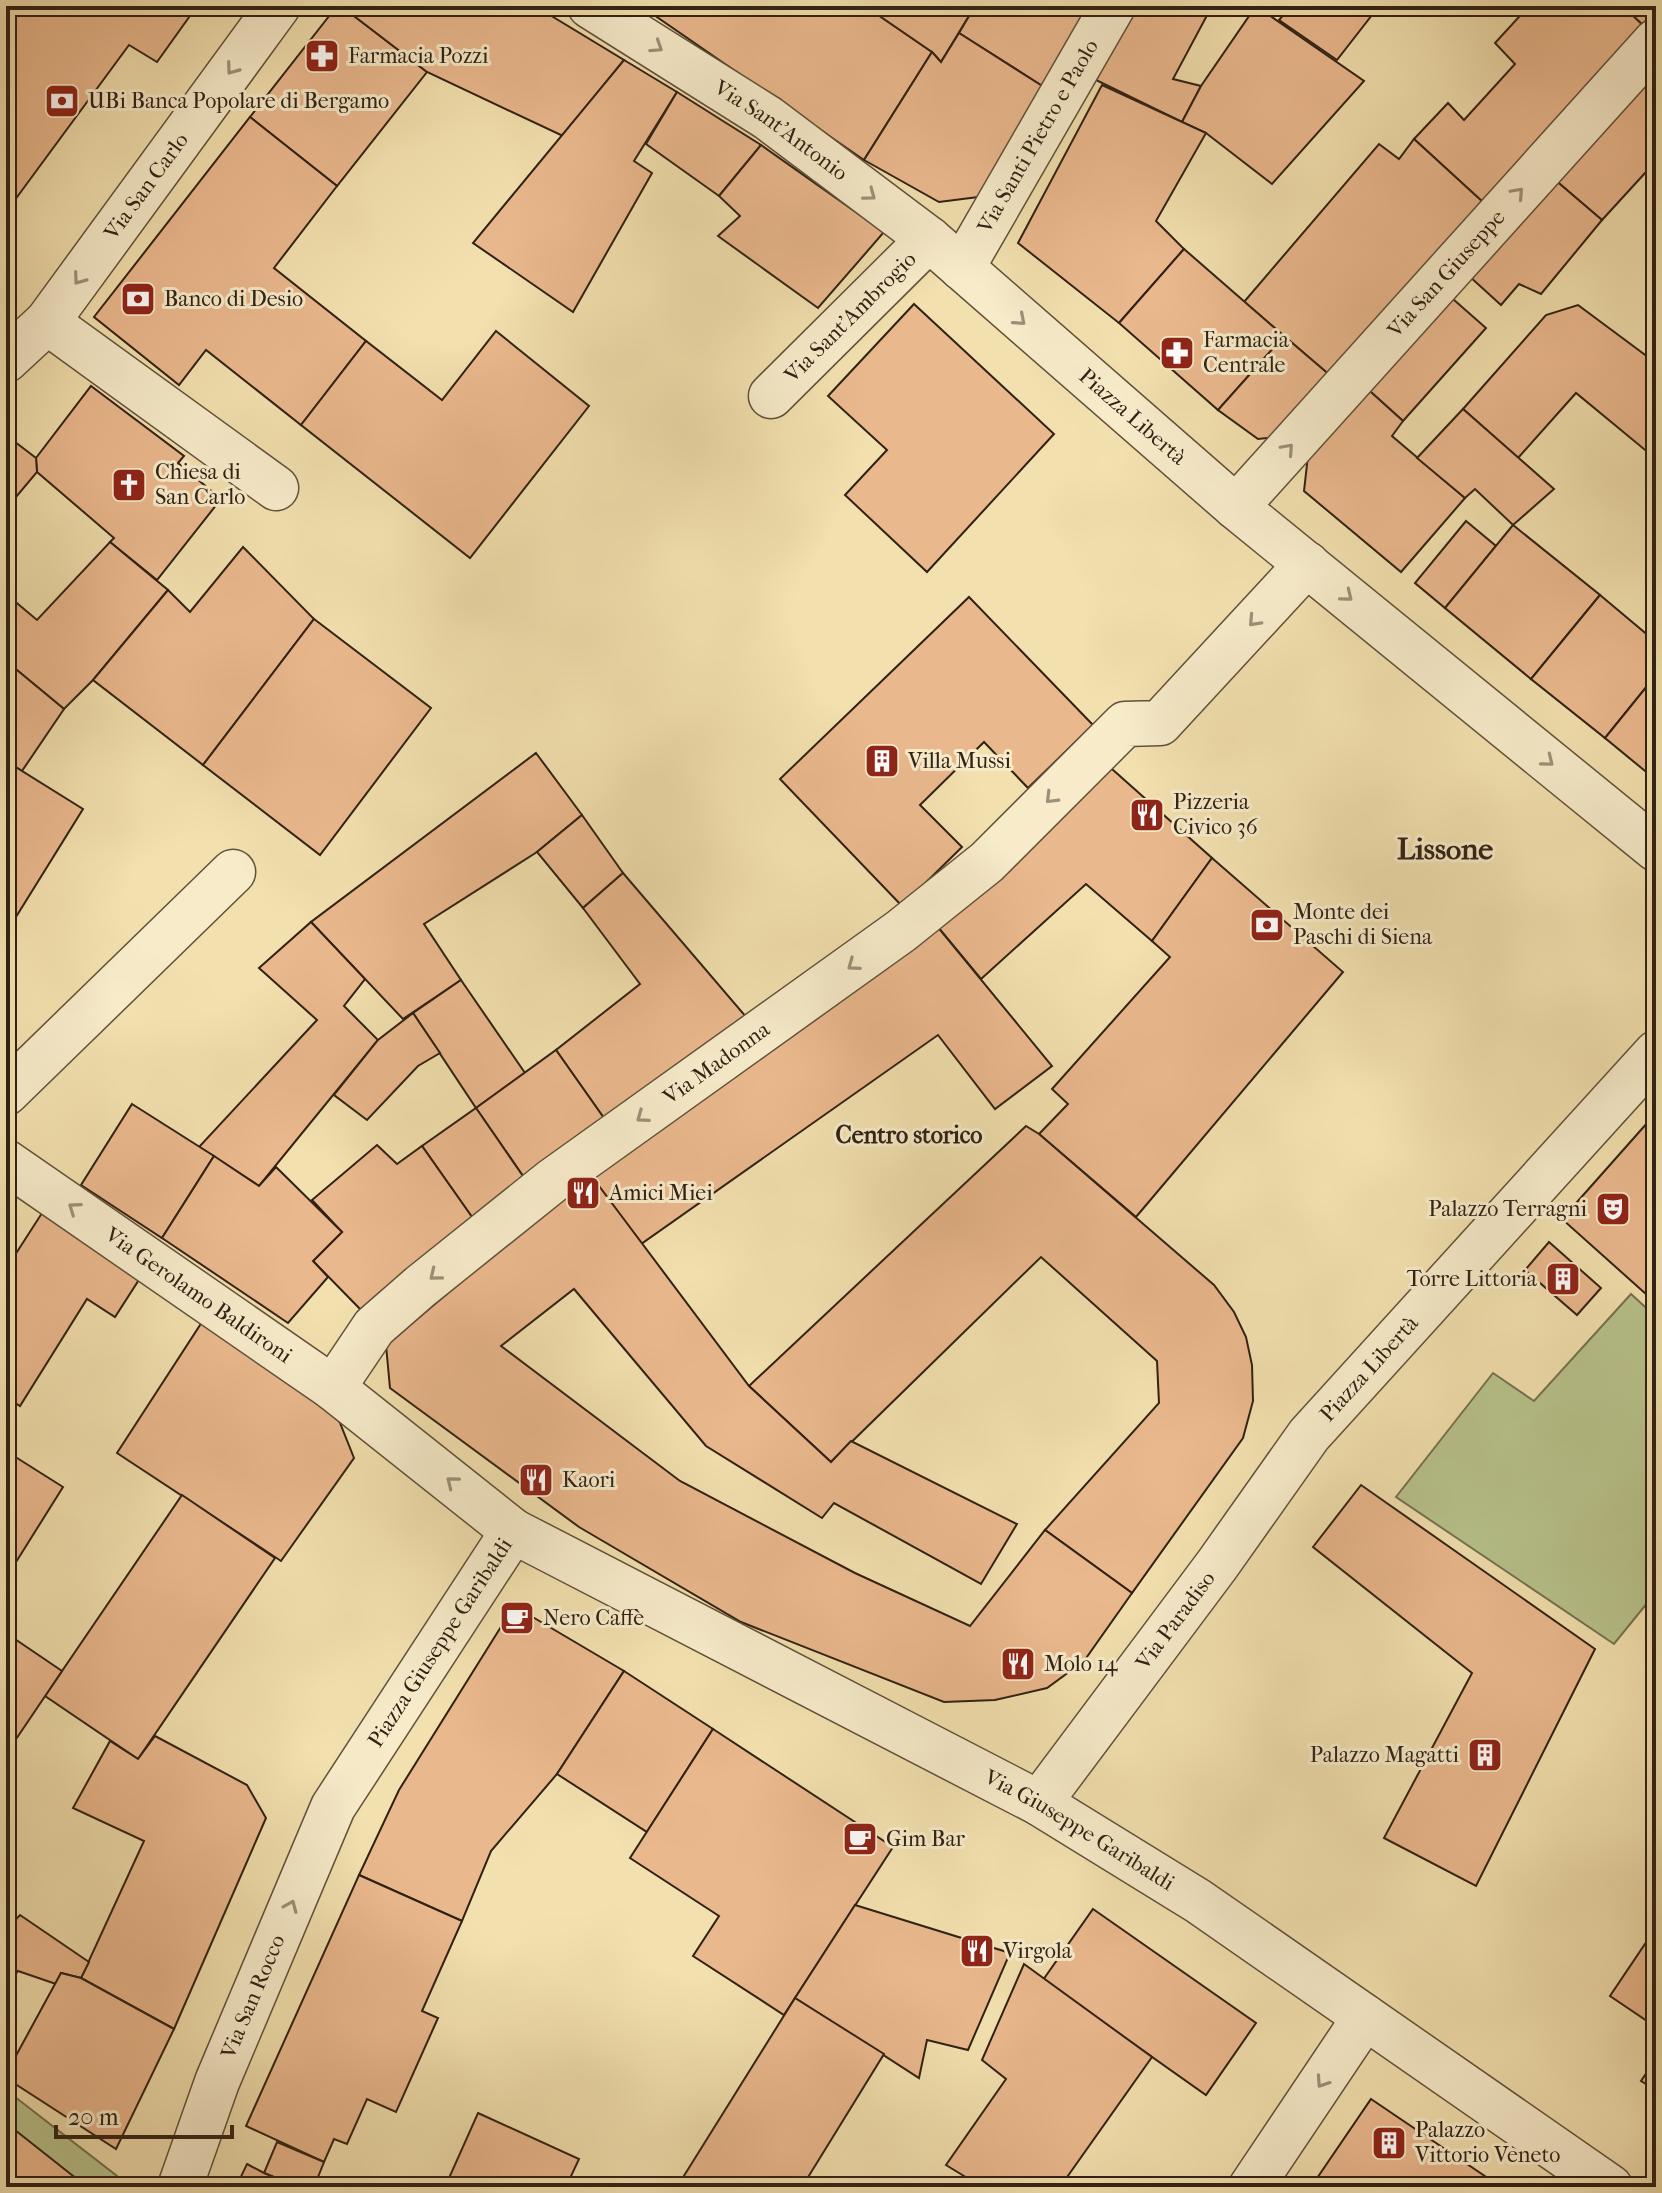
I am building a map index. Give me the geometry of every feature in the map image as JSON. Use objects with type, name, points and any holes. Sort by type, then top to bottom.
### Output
[{"type":"street","name":"Via San Carlo","points":[[6,360],[47,322],[278,6]]},
{"type":"street","name":"Via Sant'Antonio","points":[[590,6],[768,118],[929,239],[962,268]]},
{"type":"street","name":"Via Santi Pietro e Paolo","points":[[962,268],[1113,6]]},
{"type":"street","name":"Via San Giuseppe","points":[[1236,507],[1656,41]]},
{"type":"street","name":"Via Sant'Ambrogio","points":[[771,396],[929,239]]},
{"type":"street","name":"Piazza Libertà","points":[[962,268],[1236,507],[1656,849]]},
{"type":"street","points":[[47,322],[276,488]]},
{"type":"street","name":"Via Madonna","points":[[333,1388],[374,1327],[421,1286],[552,1181],[901,931],[987,862],[1125,724],[1160,723],[1307,564]]},
{"type":"street","points":[[6,1093],[233,872]]},
{"type":"street","name":"Piazza Libertà","points":[[1309,1435],[1656,1053]]},
{"type":"street","name":"Via Gerolamo Baldironi","points":[[6,1162],[333,1388],[388,1431]]},
{"type":"street","name":"Piazza Giuseppe Garibaldi","points":[[333,1807],[513,1531],[388,1431]]},
{"type":"street","name":"Via Paradiso","points":[[1039,1803],[1217,1565],[1309,1435]]},
{"type":"street","name":"Via Giuseppe Garibaldi","points":[[513,1531],[1039,1803],[1198,1901],[1610,2187]]},
{"type":"street","name":"Via San Rocco","points":[[180,2187],[217,2082],[333,1807]]},
{"type":"street","points":[[1251,2187],[1365,2017]]},
{"type":"green space","points":[[1631,1294],[1656,1317],[1656,1608],[1648,1602],[1614,1644],[1396,1497],[1493,1373],[1534,1401]]},
{"type":"green space","points":[[6,2090],[117,2176],[114,2187],[6,2187]]},
{"type":"building","points":[[15,6],[197,6],[157,62],[129,45],[6,212],[6,18]]},
{"type":"building","points":[[337,6],[427,72],[337,186],[250,117]]},
{"type":"building","points":[[341,6],[535,6],[624,60],[563,136],[427,72]]},
{"type":"building","points":[[641,6],[865,6],[932,52],[864,160]]},
{"type":"building","points":[[865,6],[975,6],[941,62],[932,52]]},
{"type":"building","points":[[975,6],[1094,6],[1047,89],[959,33]]},
{"type":"building","points":[[1137,6],[1212,6],[1173,79],[1201,86],[1182,122],[1096,80]]},
{"type":"building","points":[[1256,6],[1364,81],[1272,184],[1206,133],[1182,122],[1201,86]]},
{"type":"building","points":[[1291,6],[1379,6],[1337,60],[1279,20]]},
{"type":"building","points":[[1529,6],[1623,6],[1647,29],[1485,204],[1414,139],[1448,103],[1464,120],[1515,64],[1495,43]]},
{"type":"building","points":[[1623,6],[1656,6],[1656,18],[1647,29]]},
{"type":"building","points":[[959,33],[1047,89],[986,196],[939,202],[864,160],[932,52],[941,62]]},
{"type":"building","points":[[624,60],[677,92],[634,161],[652,173],[573,312],[473,243]]},
{"type":"building","points":[[1656,64],[1656,161],[1602,220],[1554,179]]},
{"type":"building","points":[[1102,85],[1206,133],[1156,221],[1184,249],[1119,323],[1018,243]]},
{"type":"building","points":[[677,92],[761,145],[719,196],[646,144]]},
{"type":"building","points":[[250,117],[337,186],[274,268],[366,341],[301,425],[206,350],[179,385],[94,317]]},
{"type":"building","points":[[1414,139],[1485,204],[1332,377],[1244,302],[1379,144],[1399,159]]},
{"type":"building","points":[[761,145],[884,232],[818,308],[718,236],[740,216],[719,196]]},
{"type":"building","points":[[1554,179],[1602,220],[1541,294],[1519,284],[1501,305],[1469,276]]},
{"type":"building","points":[[1184,249],[1284,336],[1218,410],[1119,323]]},
{"type":"building","points":[[1445,292],[1486,328],[1403,421],[1362,384]]},
{"type":"building","points":[[914,304],[1054,434],[927,572],[845,495],[887,450],[828,396]]},
{"type":"building","points":[[1578,305],[1656,363],[1656,459],[1576,393],[1518,458],[1463,409],[1546,315]]},
{"type":"building","points":[[496,331],[589,406],[470,558],[301,425],[366,341],[442,400]]},
{"type":"building","points":[[1284,336],[1332,377],[1277,437],[1258,439],[1218,410]]},
{"type":"building","points":[[1362,384],[1403,421],[1392,436],[1465,498],[1401,572],[1304,491],[1309,447]]},
{"type":"building","name":"Chiesa di San Carlo","points":[[91,386],[184,456],[178,463],[221,499],[157,580],[110,542],[114,538],[37,472],[36,458]]},
{"type":"building","points":[[1463,409],[1554,489],[1513,525],[1475,489],[1465,498],[1417,458]]},
{"type":"building","points":[[6,435],[36,458],[37,472],[6,509]]},
{"type":"building","points":[[1466,521],[1496,546],[1445,608],[1415,583]]},
{"type":"building","points":[[1513,525],[1600,595],[1531,679],[1445,608]]},
{"type":"building","points":[[110,542],[168,590],[93,680],[64,709],[6,661],[6,594],[37,620]]},
{"type":"building","points":[[243,547],[314,619],[203,765],[93,680],[168,590],[190,612]]},
{"type":"building","points":[[1600,595],[1656,642],[1656,675],[1605,738],[1531,679]]},
{"type":"building","name":"Villa Mussi","points":[[969,597],[1093,725],[1028,788],[984,742],[920,805],[962,847],[902,906],[780,779]]},
{"type":"building","points":[[314,619],[431,708],[320,855],[203,765]]},
{"type":"building","points":[[6,661],[64,709],[22,771],[6,761]]},
{"type":"building","points":[[1656,675],[1656,780],[1605,738]]},
{"type":"building","points":[[536,753],[582,815],[537,852],[424,924],[461,980],[403,1019],[311,922]]},
{"type":"building","points":[[6,761],[83,809],[6,933]]},
{"type":"building","points":[[1103,761],[1212,858],[1152,941],[1086,884],[981,979],[932,920]]},
{"type":"building","points":[[582,815],[623,873],[583,908],[537,852]]},
{"type":"building","points":[[1212,858],[1343,972],[1136,1217],[1039,1134],[1068,1104],[1052,1089],[1170,957],[1152,941]]},
{"type":"building","points":[[623,873],[747,1018],[606,1121],[556,1050],[640,984],[583,908]]},
{"type":"building","points":[[932,920],[1052,1066],[995,1109],[938,1035],[641,1244],[590,1174]]},
{"type":"building","points":[[311,922],[365,979],[344,1006],[378,1040],[259,1186],[199,1147],[317,1020],[259,968]]},
{"type":"building","points":[[461,980],[525,1073],[476,1108],[413,1013]]},
{"type":"building","points":[[413,1013],[440,1053],[418,1066],[367,1120],[334,1095],[378,1040]]},
{"type":"building","points":[[556,1050],[606,1121],[525,1179],[476,1108]]},
{"type":"building","points":[[132,1104],[214,1156],[162,1238],[81,1185]]},
{"type":"building","points":[[476,1108],[525,1179],[472,1217],[422,1146]]},
{"type":"building","name":"Palazzo Terragni","points":[[1656,1113],[1656,1303],[1562,1219]]},
{"type":"building","points":[[1026,1126],[1214,1285],[1234,1312],[1246,1337],[1252,1365],[1253,1401],[1243,1438],[1132,1593],[1045,1530],[1159,1403],[1157,1361],[1041,1257],[831,1462],[749,1386]]},
{"type":"building","points":[[377,1145],[397,1164],[422,1146],[472,1217],[364,1313],[313,1261],[342,1232],[312,1200]]},
{"type":"building","points":[[214,1156],[259,1186],[276,1167],[342,1232],[313,1261],[328,1277],[288,1323],[162,1238]]},
{"type":"building","points":[[590,1174],[749,1386],[831,1462],[851,1441],[1017,1524],[981,1584],[834,1503],[822,1518],[706,1446],[574,1289],[501,1346],[680,1481],[855,1573],[970,1626],[1045,1530],[1132,1593],[1084,1661],[1047,1688],[995,1700],[944,1702],[741,1622],[579,1527],[390,1388],[386,1345]]},
{"type":"building","points":[[42,1213],[142,1275],[115,1317],[87,1299],[20,1406],[6,1397],[6,1269]]},
{"type":"building","name":"Torre Littoria","points":[[1549,1242],[1601,1288],[1577,1315],[1525,1270]]},
{"type":"building","points":[[204,1319],[336,1413],[354,1458],[281,1561],[117,1453]]},
{"type":"building","points":[[6,1451],[63,1487],[6,1578]]},
{"type":"building","name":"Palazzo Magatti","points":[[1361,1485],[1595,1649],[1476,1886],[1384,1838],[1472,1673],[1313,1547]]},
{"type":"building","points":[[182,1495],[275,1558],[138,1759],[45,1696]]},
{"type":"building","points":[[514,1606],[624,1671],[557,1774],[491,1851],[462,1921],[359,1875],[399,1790]]},
{"type":"building","points":[[9,1635],[62,1671],[6,1754],[6,1640]]},
{"type":"building","points":[[624,1671],[713,1729],[647,1832],[557,1774]]},
{"type":"building","points":[[713,1729],[893,1847],[784,2015],[693,1956],[719,1916],[630,1858]]},
{"type":"building","points":[[155,1736],[247,1785],[266,1818],[174,2029],[81,1978],[144,1841],[73,1808],[110,1741],[138,1759]]},
{"type":"building","points":[[359,1875],[462,1921],[422,2011],[438,2018],[396,2112],[367,2099],[347,2144],[334,2139],[324,2162],[246,2126]]},
{"type":"building","points":[[855,1905],[1010,1953],[968,2050],[927,2040],[919,2078],[795,1998]]},
{"type":"building","points":[[1093,1909],[1256,2023],[1206,2095],[1043,1980]]},
{"type":"building","points":[[20,1915],[89,1962],[81,1978],[61,1973],[56,1984],[18,1971],[6,1987],[6,1930]]},
{"type":"building","points":[[1647,1941],[1656,1947],[1656,2027],[1610,1996]]},
{"type":"building","points":[[1024,1964],[1152,2057],[1060,2187],[982,2187],[946,2165],[1006,2079],[982,2060]]},
{"type":"building","points":[[61,1973],[81,1978],[174,2029],[116,2149],[6,2078]]},
{"type":"building","points":[[795,1998],[884,2054],[802,2187],[677,2187]]},
{"type":"building","points":[[1656,2059],[1656,2090],[1641,2081]]},
{"type":"building","name":"Palazzo Vittorio Veneto","points":[[1371,2099],[1501,2187],[1311,2187]]},
{"type":"building","points":[[478,2113],[579,2159],[566,2187],[445,2187]]},
{"type":"building","points":[[15,2130],[87,2187],[15,2187],[6,2180],[6,2140]]},
{"type":"building","points":[[277,2142],[324,2162],[314,2187],[298,2187],[264,2173]]},
{"type":"building","points":[[247,2164],[264,2173],[298,2187],[236,2187]]},
{"type":"place","name":"Farmacia Pozzi","points":[[322,56]]},
{"type":"place","name":"UBi Banca Popolare di Bergamo","points":[[62,101]]},
{"type":"place","name":"Banco di Desio","points":[[138,299]]},
{"type":"place","name":"Farmacia Centrale","points":[[1177,353]]},
{"type":"place","name":"Chiesa di San Carlo","points":[[129,485]]},
{"type":"place","name":"Villa Mussi","points":[[882,761]]},
{"type":"place","name":"Pizzeria Civico 36","points":[[1147,815]]},
{"type":"place","name":"Monte dei Paschi di Siena","points":[[1267,925]]},
{"type":"place","name":"Amici Miei","points":[[583,1193]]},
{"type":"place","name":"Palazzo Terragni","points":[[1613,1209]]},
{"type":"place","name":"Torre Littoria","points":[[1563,1279]]},
{"type":"place","name":"Kaori","points":[[536,1480]]},
{"type":"place","name":"Nero Caffè","points":[[517,1618]]},
{"type":"place","name":"Molo 14","points":[[1018,1664]]},
{"type":"place","name":"Palazzo Magatti","points":[[1485,1755]]},
{"type":"place","name":"Gim Bar","points":[[860,1839]]},
{"type":"place","name":"Virgola","points":[[977,1951]]},
{"type":"place","name":"Palazzo Vittorio Veneto","points":[[1389,2143]]},
{"type":"district","name":"Lissone","points":[[1445,849]]},
{"type":"district","name":"Centro storico","points":[[909,1135]]}]
